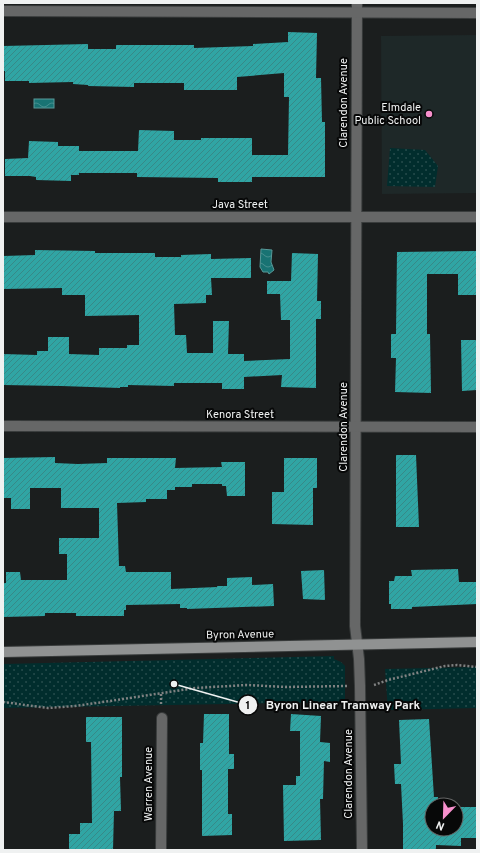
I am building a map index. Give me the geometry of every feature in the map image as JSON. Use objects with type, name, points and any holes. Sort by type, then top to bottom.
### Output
[{"type":"street","points":[[3,11],[357,8],[477,13]]},
{"type":"street","name":"Clarendon Avenue","points":[[357,8],[355,626],[360,686],[362,850]]},
{"type":"street","name":"Java Street","points":[[3,217],[477,217]]},
{"type":"street","name":"Kenora Street","points":[[3,426],[477,427]]},
{"type":"street","name":"Byron Avenue","points":[[3,652],[477,642]]},
{"type":"street","name":"Warren Avenue","points":[[161,850],[162,718]]},
{"type":"path","points":[[3,702],[48,708],[110,702],[195,688],[247,685],[286,687],[376,685],[388,680],[445,666],[457,665],[477,667]]},
{"type":"shaded area","name":"Elmdale Public School","points":[[477,35],[477,193],[382,194],[381,36]]},
{"type":"shaded area","points":[[390,148],[425,150],[438,166],[435,187],[387,186]]},
{"type":"shaded area","points":[[334,656],[334,659],[341,662],[345,666],[345,702],[3,708],[3,664]]},
{"type":"shaded area","points":[[477,667],[477,708],[388,710],[385,669]]},
{"type":"water","points":[[34,99],[54,99],[54,108],[34,108]]},
{"type":"water","points":[[261,249],[272,250],[271,262],[274,270],[269,274],[268,272],[263,272],[260,267]]},
{"type":"building","points":[[288,32],[317,33],[316,78],[321,78],[322,122],[325,122],[325,177],[252,177],[252,182],[218,182],[218,178],[137,177],[137,173],[79,173],[79,175],[71,175],[71,181],[36,180],[36,177],[30,176],[5,176],[5,159],[28,158],[29,141],[58,142],[58,146],[79,146],[79,151],[138,151],[139,130],[174,131],[174,140],[201,140],[201,138],[252,138],[252,155],[288,155],[289,97],[284,97],[284,73],[237,77],[237,90],[184,90],[184,83],[134,83],[134,87],[88,86],[73,84],[73,82],[29,83],[29,81],[5,81],[5,71],[3,71],[3,46],[88,44],[88,49],[116,49],[116,45],[194,45],[194,48],[253,46],[253,44],[288,42]]},
{"type":"building","points":[[35,250],[95,251],[95,253],[155,253],[155,257],[181,257],[181,255],[211,254],[211,259],[251,258],[251,278],[211,278],[212,295],[206,295],[206,303],[174,304],[175,335],[186,335],[187,353],[213,353],[213,321],[229,321],[228,354],[244,354],[244,361],[290,359],[290,320],[281,320],[280,294],[267,294],[267,281],[291,281],[292,253],[318,254],[317,301],[321,301],[321,319],[316,319],[316,388],[281,387],[282,375],[244,377],[244,389],[222,389],[222,383],[174,383],[174,386],[128,385],[128,387],[120,388],[3,385],[3,354],[37,355],[37,351],[48,351],[48,337],[69,337],[69,354],[99,355],[99,348],[127,348],[127,345],[139,345],[139,315],[85,316],[85,295],[62,295],[62,288],[3,289],[3,256],[35,255]]},
{"type":"building","points":[[477,251],[477,295],[458,295],[458,274],[427,274],[427,334],[430,334],[431,393],[395,392],[396,358],[391,358],[391,334],[396,334],[397,252]]},
{"type":"building","points":[[461,340],[477,340],[477,390],[462,391]]},
{"type":"building","points":[[396,455],[416,455],[419,527],[396,527]]},
{"type":"building","points":[[55,457],[55,463],[78,464],[107,463],[107,458],[176,458],[175,468],[222,467],[221,462],[245,462],[245,496],[227,496],[226,486],[222,486],[222,484],[192,484],[192,487],[175,487],[175,490],[167,490],[167,499],[146,499],[146,502],[117,503],[119,566],[125,566],[126,572],[171,572],[171,589],[227,586],[227,578],[252,577],[252,585],[273,584],[274,606],[187,609],[180,608],[180,604],[126,605],[124,616],[76,616],[76,613],[45,613],[45,616],[3,617],[3,583],[6,583],[6,572],[20,572],[21,580],[67,580],[67,554],[59,554],[59,538],[99,538],[99,508],[61,508],[61,488],[30,488],[30,509],[11,509],[11,498],[3,498],[3,458]]},
{"type":"building","points":[[284,458],[317,458],[317,488],[313,488],[313,525],[272,524],[272,492],[284,492]]},
{"type":"building","points":[[458,569],[459,582],[477,582],[477,604],[412,607],[412,609],[391,609],[391,604],[389,604],[389,581],[394,581],[395,576],[412,576],[411,570]]},
{"type":"building","points":[[324,570],[325,600],[303,599],[301,571]]},
{"type":"building","points":[[204,714],[229,714],[229,754],[234,754],[234,769],[228,769],[228,814],[232,814],[232,835],[202,836],[202,770],[200,770],[200,743],[203,743]]},
{"type":"building","points":[[291,714],[321,716],[320,742],[330,743],[330,762],[324,761],[323,799],[320,799],[321,840],[284,841],[283,785],[296,785],[296,776],[300,776],[300,731],[290,731]]},
{"type":"building","points":[[86,717],[122,717],[122,777],[120,777],[121,811],[114,811],[113,850],[69,850],[69,834],[80,834],[80,823],[92,823],[91,742],[86,742]]},
{"type":"building","points":[[429,719],[434,797],[424,797],[424,837],[464,837],[464,807],[477,807],[477,838],[461,838],[461,846],[436,845],[436,850],[403,850],[401,784],[395,784],[394,764],[401,764],[399,720]]},
{"type":"place","name":"Elmdale Public School","points":[[429,114]]},
{"type":"place","name":"Byron Linear Tramway Park","points":[[174,684]]}]
